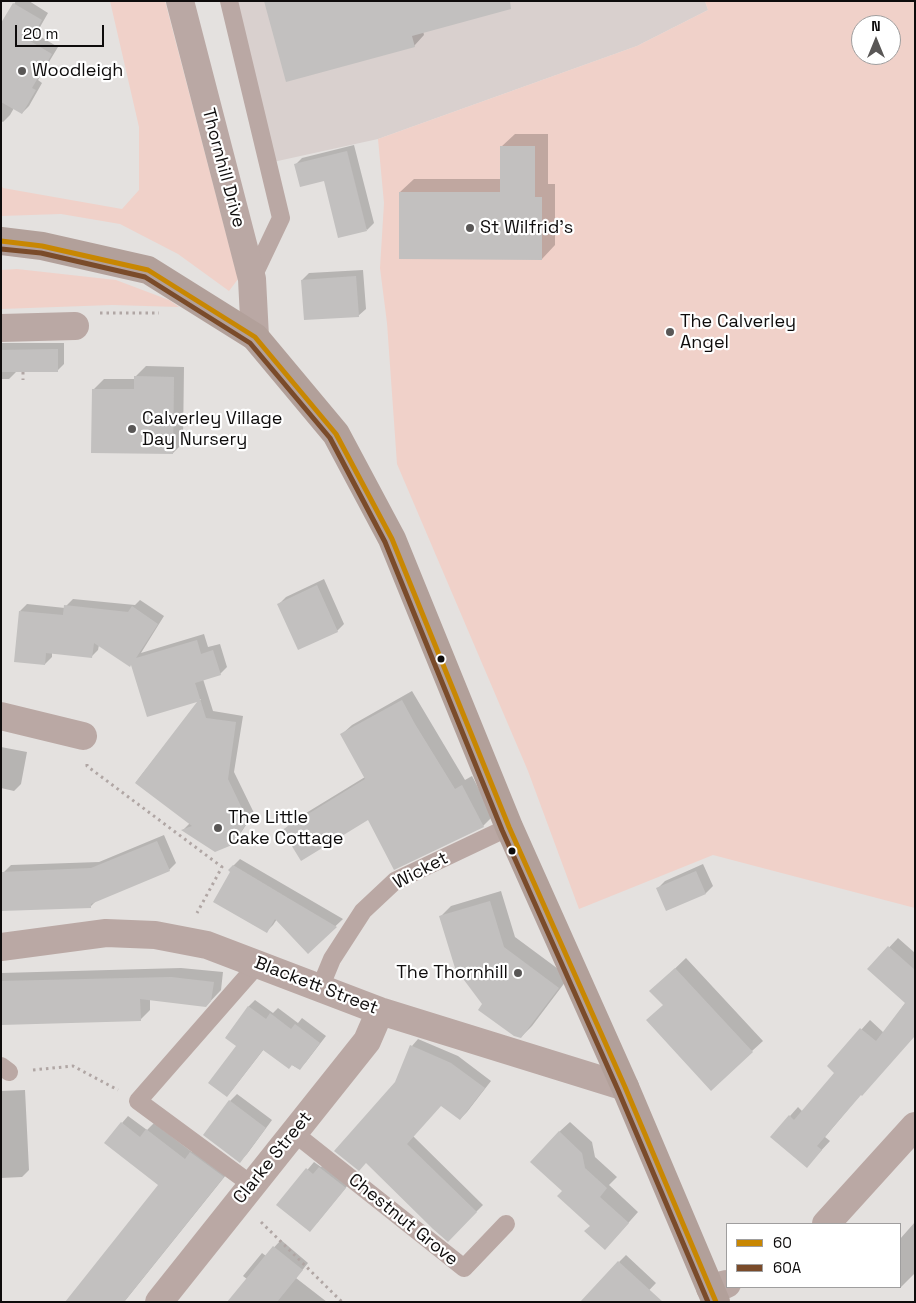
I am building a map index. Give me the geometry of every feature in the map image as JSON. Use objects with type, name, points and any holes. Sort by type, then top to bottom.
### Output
[{"type":"main road","points":[[1,241],[42,246],[148,270],[255,338],[336,434],[392,539],[510,827],[718,1291]]},
{"type":"street","name":"Thornhill Drive","points":[[180,1],[252,279],[255,338]]},
{"type":"street","points":[[1,328],[75,326]]},
{"type":"street","points":[[1,716],[84,736]]},
{"type":"street","name":"Blackett Street","points":[[1,947],[106,933],[155,935],[207,945],[380,1010],[625,1087]]},
{"type":"street","name":"Clarke Street","points":[[158,1302],[367,1041],[380,1010]]},
{"type":"street","points":[[827,1223],[915,1126]]},
{"type":"lane","points":[[228,1],[281,218],[252,279]]},
{"type":"lane","name":"Wicket","points":[[320,988],[332,959],[362,911],[395,881],[510,827]]},
{"type":"lane","points":[[246,1193],[138,1101],[258,964]]},
{"type":"lane","name":"Chestnut Grove","points":[[294,1133],[464,1268],[506,1224]]},
{"type":"path","points":[[75,326],[80,313],[159,313]]},
{"type":"path","points":[[23,372],[23,380]]},
{"type":"path","points":[[84,736],[87,766],[222,867],[183,940]]},
{"type":"path","points":[[5,1069],[73,1066],[138,1101]]},
{"type":"path","points":[[246,1193],[342,1302]]},
{"type":"shaded area","points":[[110,1],[165,1],[238,279],[229,291],[178,254],[120,224],[61,214],[1,216],[1,185],[3,188],[122,209],[139,190],[139,127]]},
{"type":"shaded area","points":[[223,1],[705,1],[708,10],[637,46],[378,139],[264,164]]},
{"type":"shaded area","name":"St Wilfrid's","points":[[705,1],[915,1],[915,908],[713,855],[579,909],[528,771],[397,464],[387,323],[380,268],[384,203],[378,139],[637,46],[708,10]]},
{"type":"shaded area","points":[[17,269],[116,280],[169,300],[179,307],[112,305],[1,309],[1,270]]},
{"type":"building","points":[[264,1],[510,1],[511,9],[412,36],[415,47],[286,82]]},
{"type":"building","name":"Woodleigh","points":[[13,3],[42,20],[30,41],[52,54],[32,88],[36,90],[22,114],[1,102],[1,23]]},
{"type":"building","name":"St Wilfrid's","points":[[500,146],[535,146],[535,197],[542,197],[542,260],[399,259],[399,192],[500,192]]},
{"type":"building","points":[[347,151],[367,231],[338,238],[324,181],[300,187],[294,164]]},
{"type":"building","points":[[356,276],[359,317],[304,320],[301,280]]},
{"type":"building","points":[[58,349],[58,372],[1,372],[1,350]]},
{"type":"building","name":"Calverley Village Day Nursery","points":[[134,376],[174,377],[173,454],[91,453],[92,389],[134,389]]},
{"type":"building","points":[[317,585],[338,632],[298,650],[277,604]]},
{"type":"building","points":[[64,605],[128,612],[132,606],[158,624],[136,658],[197,640],[201,654],[213,650],[221,675],[195,683],[206,718],[236,722],[228,779],[248,821],[232,845],[215,852],[181,830],[192,826],[135,783],[197,702],[147,717],[131,665],[130,667],[94,643],[92,658],[46,653],[45,665],[14,662],[19,611],[63,615]]},
{"type":"building","points":[[402,700],[455,789],[462,785],[484,827],[394,870],[368,820],[301,861],[282,830],[365,779],[340,734]]},
{"type":"building","points":[[157,841],[170,871],[91,904],[91,908],[1,911],[2,872],[91,868]]},
{"type":"building","points":[[233,865],[337,927],[308,954],[275,919],[267,933],[213,902],[230,872],[228,870]]},
{"type":"building","points":[[696,871],[706,894],[666,911],[656,888]]},
{"type":"building","name":"The Thornhill","points":[[490,901],[504,947],[559,988],[521,1038],[514,1036],[478,1010],[482,1004],[455,968],[439,916]]},
{"type":"building","points":[[888,946],[915,970],[915,1036],[817,1146],[822,1150],[807,1168],[770,1137],[789,1115],[794,1120],[834,1073],[827,1066],[860,1028],[876,1041],[905,1003],[867,969]]},
{"type":"building","points":[[675,968],[753,1052],[711,1091],[646,1020],[663,1005],[649,991]]},
{"type":"building","points":[[171,977],[214,982],[211,1001],[206,1007],[140,999],[141,1021],[1,1025],[1,981]]},
{"type":"building","points":[[248,1006],[266,1019],[270,1013],[291,1029],[295,1024],[320,1043],[300,1070],[292,1065],[289,1069],[263,1050],[227,1097],[208,1083],[236,1046],[225,1038]]},
{"type":"building","points":[[410,1045],[451,1063],[485,1088],[460,1120],[441,1106],[407,1144],[477,1212],[448,1242],[366,1163],[359,1171],[334,1151],[395,1082]]},
{"type":"building","points":[[229,1100],[266,1128],[240,1163],[203,1135]]},
{"type":"building","points":[[121,1122],[140,1137],[146,1129],[185,1159],[190,1152],[224,1177],[124,1302],[65,1302],[158,1185],[104,1143]]},
{"type":"building","points":[[559,1131],[582,1153],[585,1168],[607,1188],[600,1197],[629,1223],[605,1250],[584,1231],[590,1226],[557,1196],[562,1191],[530,1162]]},
{"type":"building","points":[[319,1167],[346,1188],[310,1232],[276,1205],[306,1168],[313,1174]]},
{"type":"building","points":[[273,1246],[303,1270],[277,1302],[227,1302]]},
{"type":"building","points":[[618,1261],[663,1302],[580,1302]]},
{"type":"transit line","name":"60","points":[[1,241],[42,246],[148,270],[255,337],[336,434],[392,539],[509,827],[625,1087],[716,1302]]},
{"type":"transit line","name":"60A","points":[[1,249],[41,253],[145,277],[250,343],[330,438],[385,542],[502,830],[618,1090],[708,1302]]},
{"type":"place","name":"Woodleigh","points":[[22,71]]},
{"type":"place","name":"St Wilfrid's","points":[[470,228]]},
{"type":"place","name":"The Calverley Angel","points":[[670,332]]},
{"type":"place","name":"Calverley Village Day Nursery","points":[[132,429]]},
{"type":"place","name":"The Little Cake Cottage","points":[[218,828]]},
{"type":"place","name":"The Thornhill","points":[[518,973]]}]
